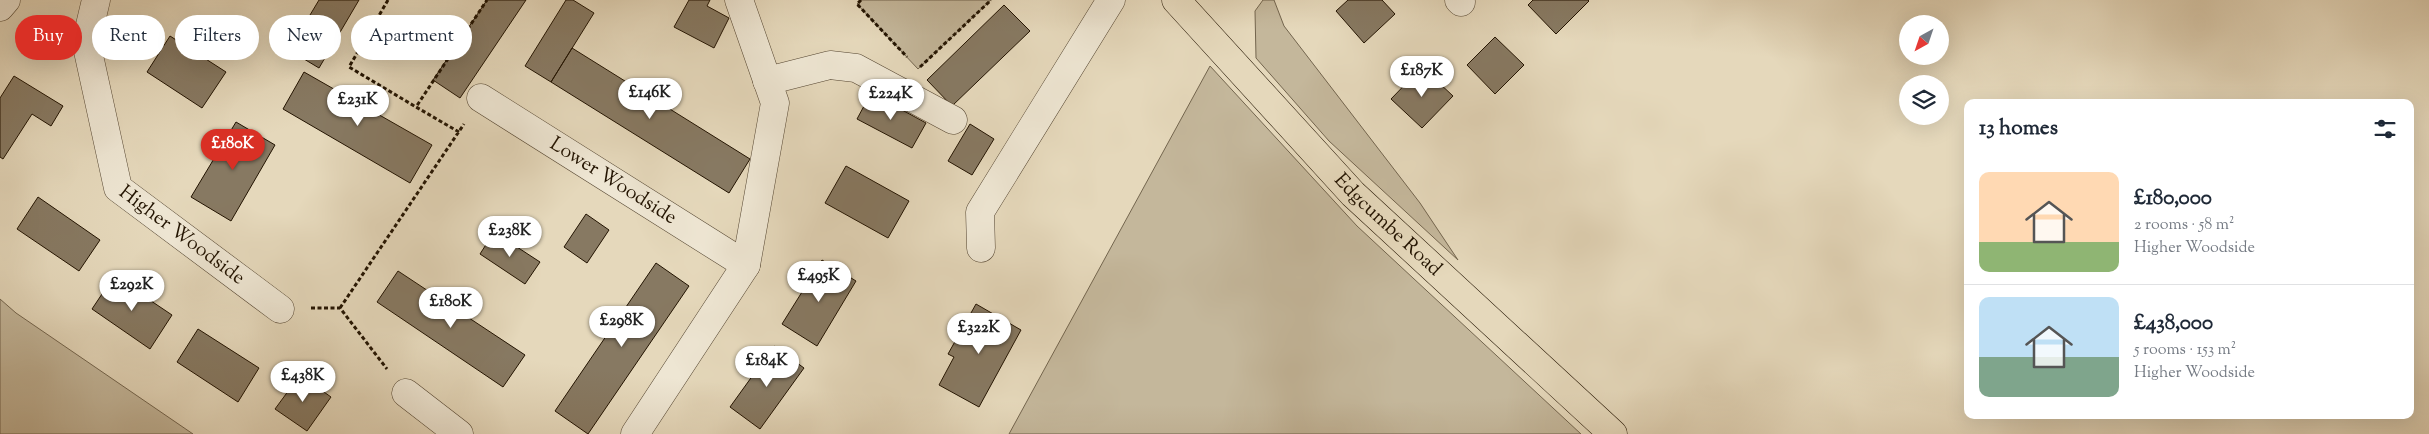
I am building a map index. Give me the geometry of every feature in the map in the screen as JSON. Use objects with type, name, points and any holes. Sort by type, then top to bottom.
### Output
[{"type":"main road","name":"Edgcumbe Road","points":[[1181,2],[1354,194],[1613,434]]},
{"type":"street","points":[[0,7],[6,0]]},
{"type":"street","name":"Higher Woodside","points":[[96,0],[86,42],[118,188],[280,309]]},
{"type":"street","points":[[635,434],[746,265],[775,103],[739,0]]},
{"type":"street","points":[[981,248],[980,212],[1111,0]]},
{"type":"street","points":[[767,81],[830,65],[856,68],[953,120]]},
{"type":"street","name":"Lower Woodside","points":[[481,98],[746,265]]},
{"type":"street","points":[[406,393],[460,434]]},
{"type":"path","points":[[388,0],[349,67],[459,132]]},
{"type":"path","points":[[416,107],[487,0]]},
{"type":"path","points":[[861,0],[857,4],[918,69],[991,0]]},
{"type":"path","points":[[340,308],[481,98]]},
{"type":"path","points":[[280,309],[340,308]]},
{"type":"path","points":[[340,308],[406,393]]},
{"type":"shaded area","points":[[861,0],[991,0],[918,69],[857,4]]},
{"type":"shaded area","points":[[1263,0],[1274,0],[1284,26],[1420,203],[1458,260],[1329,141],[1256,58],[1255,11]]},
{"type":"shaded area","points":[[1210,66],[1357,226],[1581,434],[1009,434]]},
{"type":"shaded area","points":[[0,299],[16,313],[193,434],[0,434]]},
{"type":"building","points":[[319,0],[359,0],[341,31],[341,15],[310,15]]},
{"type":"building","points":[[487,0],[526,0],[460,98],[433,80],[446,60],[472,60],[472,22]]},
{"type":"building","points":[[566,0],[573,0],[594,13],[551,82],[525,66]]},
{"type":"building","points":[[689,0],[710,0],[707,6],[729,18],[714,48],[674,27]]},
{"type":"building","points":[[1348,0],[1382,0],[1395,14],[1364,43],[1336,11]]},
{"type":"building","points":[[1533,0],[1589,1],[1556,34],[1528,5]]},
{"type":"building","points":[[1004,5],[1030,31],[952,106],[927,80]]},
{"type":"building","points":[[170,36],[175,39],[175,60],[207,60],[226,72],[202,108],[147,72],[155,60],[165,60],[165,44]]},
{"type":"building","points":[[1495,37],[1524,65],[1495,94],[1467,65]]},
{"type":"building","points":[[572,48],[750,159],[729,193],[551,82]]},
{"type":"building","points":[[306,60],[324,60],[319,68]]},
{"type":"building","points":[[1422,67],[1453,96],[1422,128],[1391,99]]},
{"type":"building","points":[[304,72],[432,145],[410,183],[283,109]]},
{"type":"building","points":[[14,76],[63,106],[51,126],[32,114],[3,159],[0,157],[0,98]]},
{"type":"building","points":[[871,93],[926,123],[912,148],[857,119]]},
{"type":"building","points":[[236,122],[275,145],[231,221],[191,197]]},
{"type":"building","points":[[970,124],[994,139],[972,175],[948,161]]},
{"type":"building","points":[[846,166],[909,201],[888,238],[825,203]]},
{"type":"building","points":[[38,197],[100,240],[79,271],[17,229]]},
{"type":"building","points":[[586,214],[609,230],[587,263],[564,247]]},
{"type":"building","points":[[494,232],[540,262],[525,284],[480,254]]},
{"type":"building","points":[[822,260],[856,281],[817,346],[782,324]]},
{"type":"building","points":[[656,263],[689,286],[588,434],[555,411]]},
{"type":"building","points":[[398,271],[525,355],[503,387],[377,302]]},
{"type":"building","points":[[114,276],[172,315],[150,349],[92,309]]},
{"type":"building","points":[[976,304],[1021,330],[979,407],[939,385],[954,357],[948,354]]},
{"type":"building","points":[[198,329],[259,368],[238,402],[177,362]]},
{"type":"building","points":[[774,346],[804,368],[760,429],[730,407]]},
{"type":"building","points":[[300,375],[331,397],[307,431],[275,409]]}]
